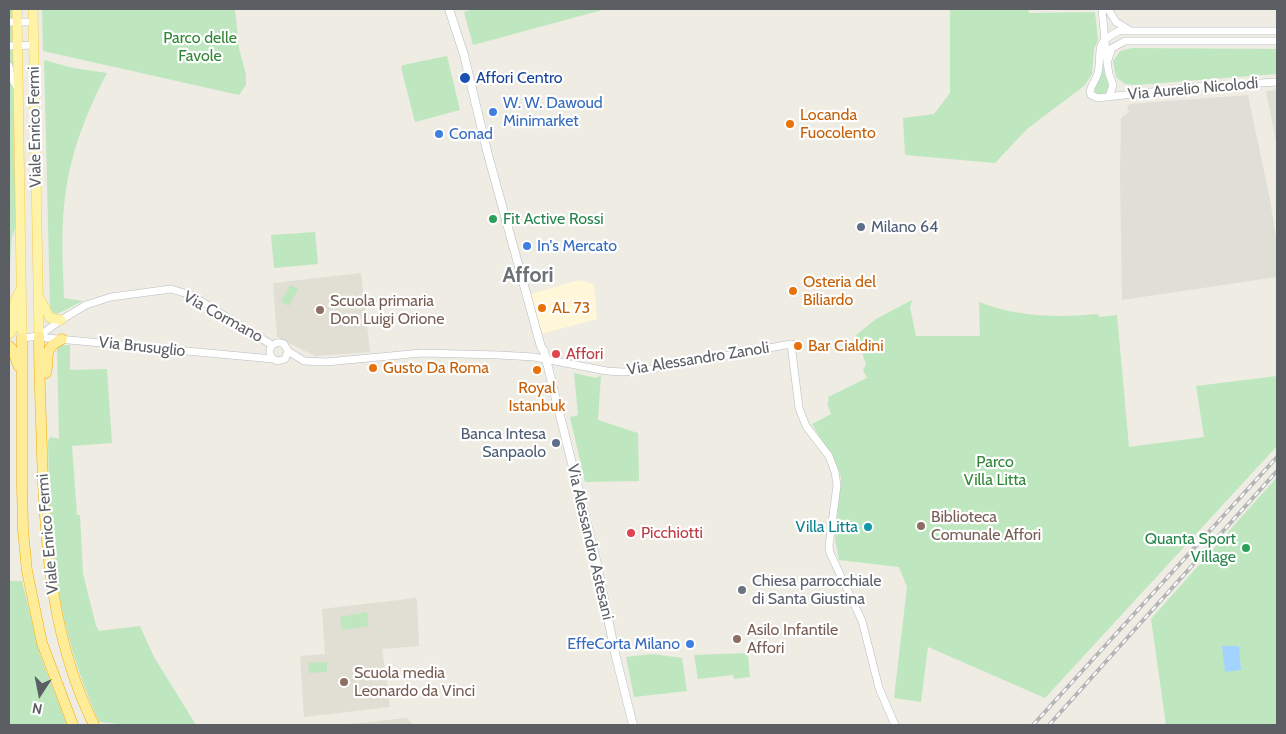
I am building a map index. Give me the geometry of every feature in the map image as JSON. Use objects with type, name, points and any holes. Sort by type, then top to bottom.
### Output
[{"type":"highway","name":"Viale Enrico Fermi","points":[[39,336],[44,517],[49,573],[64,645],[76,683],[94,725]]},
{"type":"highway","name":"Viale Enrico Fermi","points":[[22,338],[23,530],[27,571],[42,643],[73,725]]},
{"type":"highway","points":[[40,382],[46,371],[46,354],[49,348],[62,339]]},
{"type":"highway","points":[[9,346],[12,349],[22,375]]},
{"type":"main road","name":"Viale Enrico Fermi","points":[[17,9],[13,22],[13,46],[19,89],[22,338]]},
{"type":"main road","name":"Viale Enrico Fermi","points":[[33,9],[39,336]]},
{"type":"main road","name":"Via Alessandro Astesani","points":[[449,9],[464,55],[487,151],[546,358],[595,555],[615,653],[633,725]]},
{"type":"main road","points":[[9,334],[15,324],[14,302],[21,288]]},
{"type":"main road","points":[[39,297],[50,318],[61,320]]},
{"type":"street","points":[[1102,9],[1108,74],[1113,85],[1130,93]]},
{"type":"street","points":[[1108,9],[1119,25],[1132,30]]},
{"type":"street","points":[[13,22],[34,22]]},
{"type":"street","points":[[1113,85],[1109,96],[1098,98],[1091,95],[1090,92],[1097,76],[1099,50],[1104,39],[1119,31],[1277,31]]},
{"type":"street","points":[[1107,63],[1112,48],[1125,41],[1277,41]]},
{"type":"street","points":[[13,46],[34,44]]},
{"type":"street","points":[[9,66],[11,77],[19,89]]},
{"type":"street","name":"Via Aurelio Nicolodi","points":[[1109,96],[1277,82]]},
{"type":"street","name":"Via Cormano","points":[[61,320],[86,305],[111,297],[171,289],[191,295],[272,344]]},
{"type":"street","points":[[22,338],[39,336],[61,320]]},
{"type":"street","name":"Via Brusuglio","points":[[39,336],[273,359]]},
{"type":"street","points":[[288,352],[283,360],[278,361],[273,359],[269,352],[272,344],[278,342],[287,348],[288,352],[304,361],[326,362],[422,353],[546,358]]},
{"type":"street","name":"Via Alessandro Zanoli","points":[[546,358],[607,371],[623,372],[646,370],[791,344],[799,408],[804,421],[829,456],[836,477],[829,546],[862,620],[879,688],[895,725]]},
{"type":"shaded area","points":[[1277,90],[1277,146],[1266,91]]},
{"type":"shaded area","points":[[1248,95],[1270,200],[1277,244],[1277,277],[1122,300],[1121,118],[1129,112],[1127,106],[1130,104]]},
{"type":"shaded area","name":"Scuola primaria Don Luigi Orione","points":[[361,273],[370,352],[315,356],[277,337],[273,283]]},
{"type":"shaded area","points":[[579,280],[594,284],[597,319],[538,335],[527,295]]},
{"type":"shaded area","name":"Scuola media Leonardo da Vinci","points":[[416,598],[419,646],[382,649],[390,707],[304,717],[300,656],[325,654],[322,609]]},
{"type":"shaded area","points":[[407,718],[413,725],[339,725],[379,721]]},
{"type":"green space","points":[[9,9],[12,9],[16,226],[12,236],[9,280]]},
{"type":"green space","name":"Parco delle Favole","points":[[42,9],[235,9],[239,48],[246,75],[246,85],[239,95],[43,51]]},
{"type":"green space","points":[[475,9],[606,9],[473,45],[464,12]]},
{"type":"green space","points":[[950,9],[1028,9],[1029,13],[1095,12],[1098,40],[1094,49],[1092,74],[1084,86],[1027,129],[995,163],[905,155],[903,118],[934,114],[950,93]]},
{"type":"green space","points":[[1132,48],[1277,49],[1277,74],[1136,85],[1125,84],[1116,77],[1113,61],[1120,51]]},
{"type":"green space","points":[[447,56],[460,110],[415,122],[401,67]]},
{"type":"green space","points":[[1102,58],[1109,87],[1105,95],[1096,93],[1094,88]]},
{"type":"green space","points":[[44,60],[73,68],[107,73],[79,138],[69,172],[64,207],[62,241],[64,298],[83,301],[57,314],[52,312],[50,308]]},
{"type":"green space","points":[[315,232],[318,264],[274,268],[271,235]]},
{"type":"green space","points":[[290,285],[298,289],[289,306],[281,302]]},
{"type":"green space","name":"Parco Villa Litta","points":[[912,300],[910,307],[916,336],[980,336],[979,302],[1008,311],[1037,315],[1097,314],[1100,317],[1117,315],[1129,447],[1204,437],[1196,386],[1277,376],[1277,446],[1045,698],[928,647],[921,702],[894,698],[907,587],[899,567],[839,560],[835,539],[841,478],[838,468],[812,424],[831,414],[827,403],[829,401],[828,397],[867,378],[863,370],[866,364],[856,335],[876,319]]},
{"type":"green space","points":[[62,345],[70,345],[70,370],[107,369],[112,443],[72,446],[77,515],[80,515],[83,574],[96,626],[99,631],[140,626],[154,657],[196,725],[129,725],[99,722],[84,686],[67,632],[59,594],[52,542],[48,441],[50,437],[59,439],[57,349]]},
{"type":"green space","points":[[574,373],[596,378],[601,375],[598,420],[638,433],[639,481],[585,482],[570,417],[578,415]]},
{"type":"green space","name":"Quanta Sport Village","points":[[1277,477],[1277,725],[1166,725],[1151,619]]},
{"type":"green space","points":[[9,581],[22,581],[40,655],[67,725],[9,725]]},
{"type":"green space","points":[[367,612],[369,626],[342,630],[340,617]]},
{"type":"green space","points":[[746,653],[750,677],[734,679],[733,675],[698,679],[694,655]]},
{"type":"green space","points":[[652,654],[682,658],[687,691],[634,697],[626,657]]},
{"type":"green space","points":[[327,662],[327,672],[309,673],[308,663]]},
{"type":"water","points":[[1222,646],[1239,646],[1241,670],[1225,672]]},
{"type":"railway","points":[[1033,725],[1277,457]]},
{"type":"railway","points":[[1049,725],[1277,471]]},
{"type":"place","name":"Affori Centro","points":[[465,78]]},
{"type":"place","name":"W. W. Dawoud Minimarket","points":[[493,112]]},
{"type":"place","name":"Locanda Fuocolento","points":[[790,124]]},
{"type":"place","name":"Conad","points":[[439,134]]},
{"type":"place","name":"Fit Active Rossi","points":[[493,219]]},
{"type":"place","name":"Milano 64","points":[[861,227]]},
{"type":"place","name":"In's Mercato","points":[[527,246]]},
{"type":"place","name":"Osteria del Biliardo","points":[[793,291]]},
{"type":"place","name":"AL 73","points":[[542,308]]},
{"type":"place","name":"Scuola primaria Don Luigi Orione","points":[[320,310]]},
{"type":"place","name":"Bar Cialdini","points":[[798,346]]},
{"type":"place","name":"Affori","points":[[556,354]]},
{"type":"place","name":"Gusto Da Roma","points":[[373,368]]},
{"type":"place","name":"Royal Istanbuk","points":[[537,370]]},
{"type":"place","name":"Banca Intesa Sanpaolo","points":[[556,443]]},
{"type":"place","name":"Biblioteca Comunale Affori","points":[[921,526]]},
{"type":"place","name":"Villa Litta","points":[[868,527]]},
{"type":"place","name":"Picchiotti","points":[[631,533]]},
{"type":"place","name":"Quanta Sport Village","points":[[1246,548]]},
{"type":"place","name":"Chiesa parrocchiale di Santa Giustina","points":[[742,590]]},
{"type":"place","name":"Asilo Infantile Affori","points":[[737,639]]},
{"type":"place","name":"EffeCorta Milano","points":[[690,644]]},
{"type":"place","name":"Scuola media Leonardo da Vinci","points":[[344,682]]},
{"type":"district","name":"Affori","points":[[528,276]]}]
